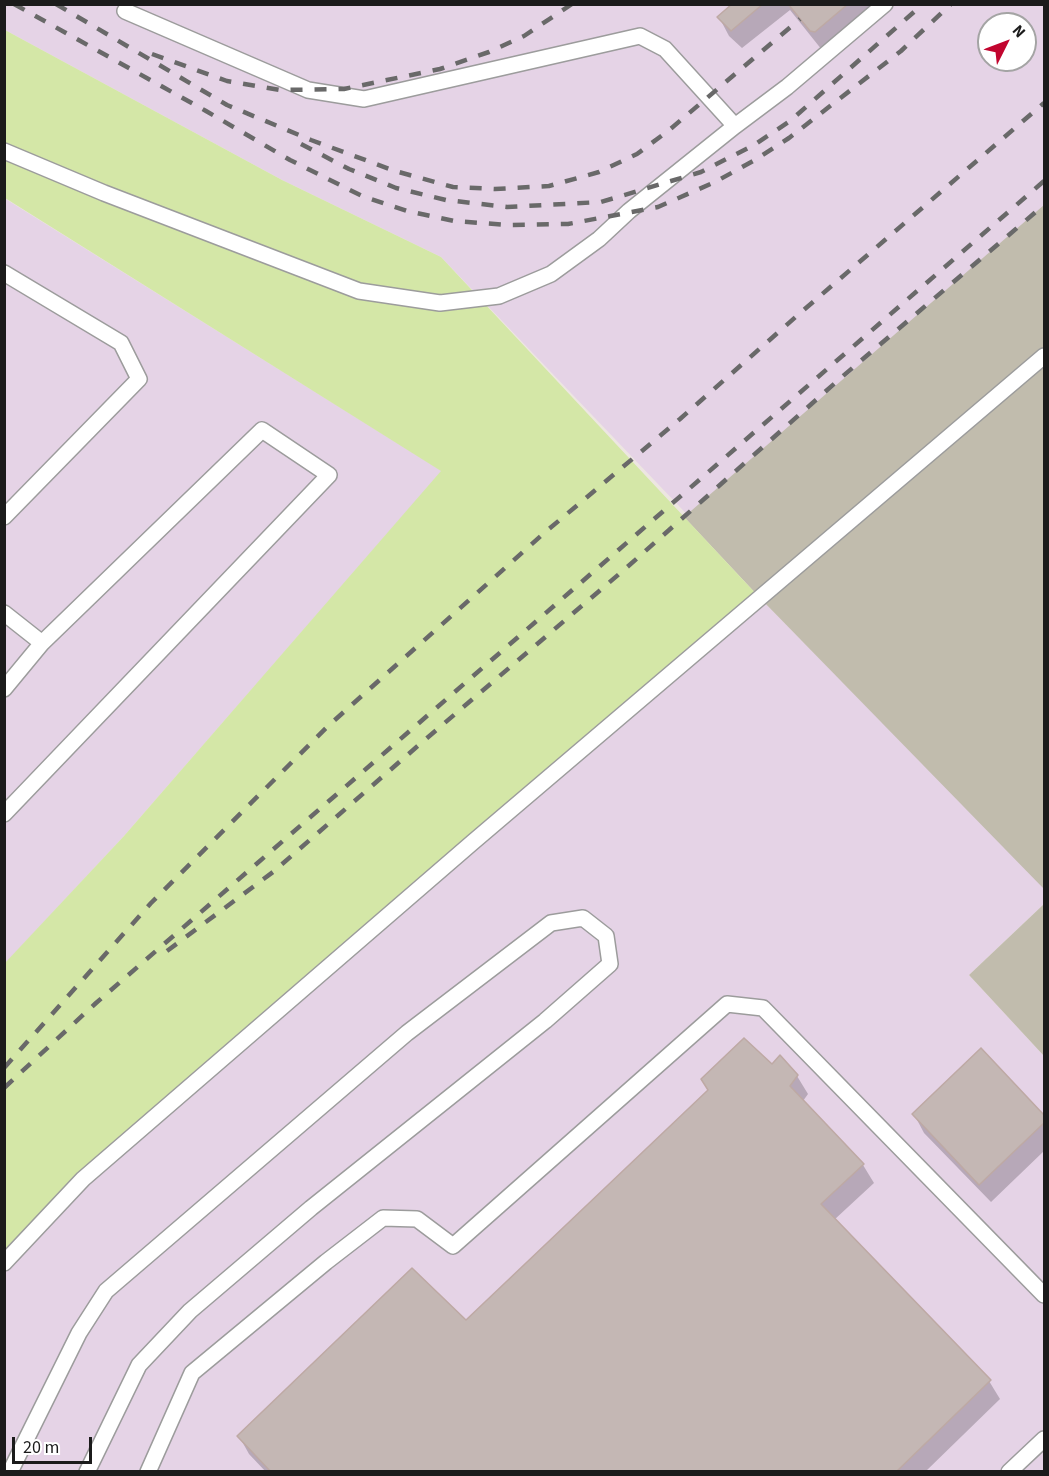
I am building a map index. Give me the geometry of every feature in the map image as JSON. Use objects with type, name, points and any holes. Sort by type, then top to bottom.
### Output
[{"type":"lane","points":[[4,151],[104,193],[359,291],[440,303],[498,296],[551,274],[599,239],[629,211],[787,87],[885,4]]},
{"type":"lane","points":[[125,12],[309,90],[364,99],[640,36],[665,49],[735,126]]},
{"type":"lane","points":[[4,273],[121,344],[139,379],[4,517]]},
{"type":"lane","points":[[4,1263],[83,1179],[473,842],[1044,356]]},
{"type":"lane","points":[[4,689],[42,643],[262,430],[329,475],[4,814]]},
{"type":"lane","points":[[4,613],[42,643]]},
{"type":"lane","points":[[10,1472],[79,1333],[106,1291],[407,1033],[551,923],[583,918],[606,936],[610,964],[545,1021],[311,1208],[190,1311],[139,1365],[87,1472]]},
{"type":"lane","points":[[148,1472],[192,1373],[326,1262],[383,1218],[417,1219],[453,1246],[728,1004],[763,1008],[1044,1295]]},
{"type":"lane","points":[[1009,1472],[1044,1439]]},
{"type":"shaded area","points":[[5,5],[1044,5],[1044,904],[969,975],[1044,1056],[1044,1471],[5,1471],[4,1263],[30,1235],[760,598],[1002,844],[441,257],[282,180],[5,30]]},
{"type":"shaded area","points":[[4,198],[442,471],[124,836],[5,964]]},
{"type":"shaded area","points":[[1044,205],[1044,889],[684,517]]},
{"type":"shaded area","points":[[1044,904],[1044,1056],[969,975]]},
{"type":"green space","points":[[5,30],[282,180],[441,257],[760,598],[83,1179],[5,1263],[4,964],[124,836],[441,471],[5,198]]},
{"type":"building","points":[[732,4],[763,4],[731,31],[717,17]]},
{"type":"building","points":[[788,4],[848,4],[815,32],[810,31]]},
{"type":"building","points":[[744,1038],[772,1064],[780,1055],[798,1075],[790,1086],[864,1164],[821,1204],[991,1380],[896,1472],[271,1472],[237,1436],[412,1268],[466,1320],[708,1090],[701,1079]]},
{"type":"building","points":[[981,1048],[1044,1115],[1044,1123],[979,1185],[912,1114]]},
{"type":"railway","points":[[14,4],[290,160],[362,196],[407,211],[454,221],[508,225],[568,224],[658,207],[715,182],[789,138],[901,51],[951,4]]},
{"type":"railway","points":[[56,4],[227,105],[311,140],[395,171],[453,187],[495,189],[549,186],[599,172],[637,154],[668,131],[800,19]]},
{"type":"railway","points":[[152,54],[227,81],[280,90],[344,89],[440,69],[489,52],[524,36],[572,4]]},
{"type":"railway","points":[[301,144],[349,169],[396,188],[446,200],[507,207],[601,202],[701,172],[754,145],[790,121],[923,4]]},
{"type":"railway","points":[[4,1068],[151,903],[327,727],[543,534],[680,419],[1044,103]]},
{"type":"railway","points":[[4,1088],[96,1003],[1044,181]]},
{"type":"railway","points":[[167,951],[273,872],[625,569],[843,376],[1044,205]]}]
